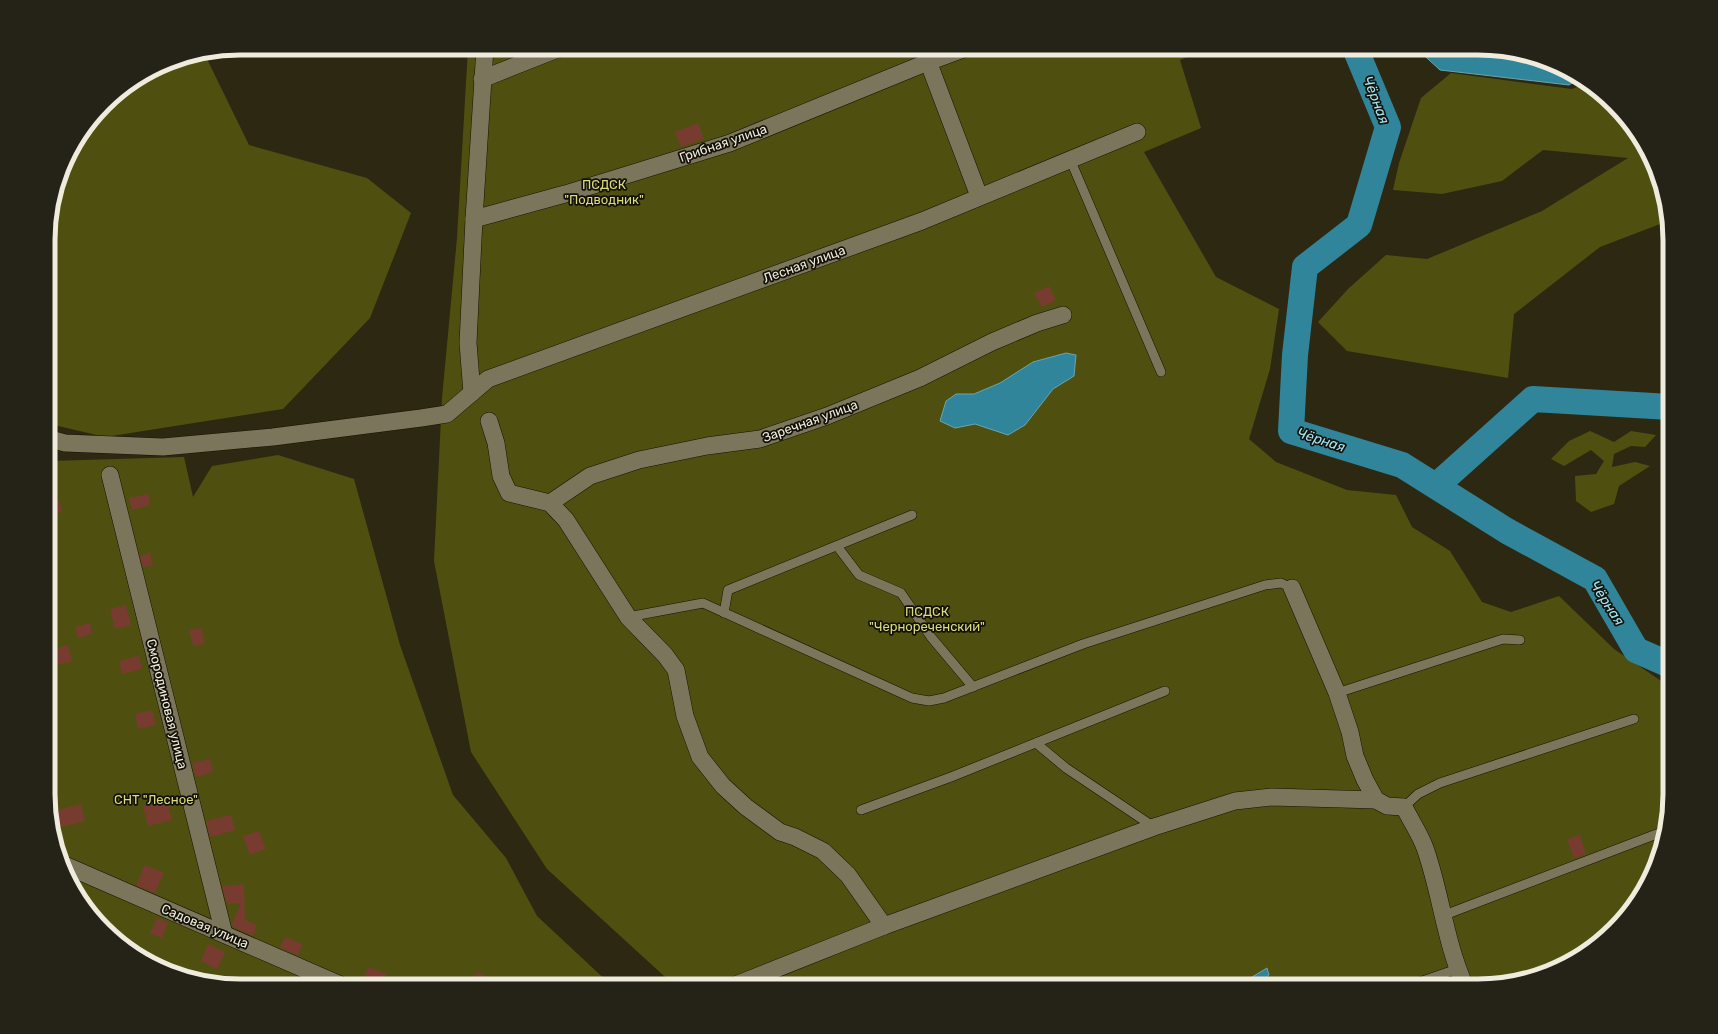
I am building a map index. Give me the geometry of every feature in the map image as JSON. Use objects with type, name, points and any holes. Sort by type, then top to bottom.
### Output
[{"type":"street","points":[[472,393],[468,343],[484,55]]},
{"type":"street","points":[[482,79],[542,55]]},
{"type":"street","points":[[925,55],[979,196]]},
{"type":"street","name":"Грибная улица","points":[[474,218],[565,194],[730,143],[925,55]]},
{"type":"street","name":"Лесная улица","points":[[55,440],[65,442],[163,447],[273,437],[447,414],[488,379],[922,221],[1136,132]]},
{"type":"street","name":"Заречная улица","points":[[550,503],[590,476],[639,460],[707,446],[760,439],[814,421],[920,378],[1036,322],[1063,315]]},
{"type":"street","points":[[489,421],[496,443],[501,476],[509,493],[550,503],[566,520],[628,618],[665,655],[676,670],[684,716],[700,756],[723,786],[746,807],[780,832],[795,837],[823,851],[848,875],[884,926]]},
{"type":"street","name":"Смородиновая улица","points":[[110,475],[224,934]]},
{"type":"street","points":[[1292,588],[1337,693],[1350,732],[1355,756],[1365,780],[1376,800]]},
{"type":"street","points":[[751,979],[884,926],[1154,827],[1235,801],[1272,797],[1376,800],[1387,806],[1404,807],[1424,847],[1457,969],[1462,979]]},
{"type":"street","name":"Садовая улица","points":[[70,867],[327,979]]},
{"type":"lane","points":[[1070,159],[1161,372]]},
{"type":"lane","points":[[724,613],[728,590],[912,515]]},
{"type":"lane","points":[[837,546],[859,575],[901,593],[931,637],[973,687]]},
{"type":"lane","points":[[628,618],[703,603],[912,698],[929,701],[944,698],[1083,644],[1265,585],[1281,583],[1292,588]]},
{"type":"lane","points":[[1337,693],[1502,639],[1520,640]]},
{"type":"lane","points":[[861,810],[951,777],[1165,691]]},
{"type":"lane","points":[[1404,807],[1418,794],[1440,783],[1634,719]]},
{"type":"lane","points":[[1036,743],[1066,768],[1154,827]]},
{"type":"lane","points":[[1442,916],[1658,833]]},
{"type":"lane","points":[[1428,979],[1457,969]]},
{"type":"green space","name":"ПСДСК \"Чернореченский\"","points":[[468,55],[1192,55],[1180,60],[1201,128],[1144,152],[1216,277],[1279,309],[1270,369],[1249,439],[1276,462],[1347,490],[1396,495],[1412,527],[1450,551],[1482,602],[1511,612],[1559,596],[1614,649],[1663,682],[1663,806],[1657,842],[1644,876],[1625,907],[1609,925],[1581,948],[1560,960],[1538,969],[1526,973],[1490,979],[667,979],[547,869],[471,752],[434,561],[442,398],[457,238]]},
{"type":"green space","points":[[207,59],[249,145],[367,178],[411,213],[370,318],[283,409],[105,437],[55,425],[55,228],[61,192],[69,169],[80,147],[93,127],[109,109],[127,93],[158,74],[192,61]]},
{"type":"green space","points":[[1451,73],[1572,89],[1580,86],[1609,109],[1625,127],[1644,158],[1657,192],[1662,223],[1600,247],[1514,314],[1508,378],[1347,351],[1318,322],[1348,289],[1386,255],[1427,259],[1542,211],[1628,158],[1543,150],[1502,181],[1442,194],[1393,190],[1399,163],[1421,98]]},
{"type":"green space","points":[[1590,431],[1614,442],[1631,431],[1656,435],[1645,447],[1631,446],[1614,454],[1612,467],[1635,462],[1650,466],[1619,486],[1614,504],[1591,512],[1576,501],[1575,476],[1596,474],[1604,461],[1591,450],[1564,466],[1551,459],[1569,441]]},
{"type":"green space","name":"СНТ \"Лесное\"","points":[[278,455],[354,479],[400,645],[453,795],[506,858],[537,916],[604,979],[228,979],[192,973],[158,960],[127,941],[109,925],[93,907],[80,887],[69,865],[61,842],[55,806],[55,461],[184,457],[193,497],[212,466]]},
{"type":"water","points":[[1424,55],[1490,55],[1526,61],[1549,69],[1574,82],[1569,85],[1440,70]]},
{"type":"water","points":[[1066,353],[1076,355],[1074,376],[1053,389],[1025,425],[1008,435],[975,424],[955,428],[940,421],[946,401],[956,394],[974,394],[1000,383],[1033,362]]},
{"type":"water","points":[[1267,968],[1269,975],[1265,979],[1252,979],[1252,977]]},
{"type":"building","points":[[698,123],[704,139],[681,147],[675,132]]},
{"type":"building","points":[[1049,286],[1056,300],[1042,307],[1034,293]]},
{"type":"building","points":[[148,494],[150,505],[132,510],[129,498]]},
{"type":"building","points":[[59,500],[62,512],[55,514],[55,501]]},
{"type":"building","points":[[150,553],[153,565],[143,567],[140,556]]},
{"type":"building","points":[[126,605],[131,625],[115,629],[110,609]]},
{"type":"building","points":[[90,623],[92,634],[78,638],[75,627]]},
{"type":"building","points":[[201,628],[205,643],[193,646],[189,630]]},
{"type":"building","points":[[68,645],[72,661],[57,665],[55,648]]},
{"type":"building","points":[[139,656],[142,669],[122,674],[119,661]]},
{"type":"building","points":[[152,710],[156,725],[138,729],[135,714]]},
{"type":"building","points":[[210,759],[213,772],[196,777],[192,763]]},
{"type":"building","points":[[167,800],[172,820],[148,826],[143,806]]},
{"type":"building","points":[[81,804],[85,821],[61,827],[57,810]]},
{"type":"building","points":[[231,815],[235,830],[210,837],[206,821]]},
{"type":"building","points":[[259,831],[266,849],[250,855],[243,836]]},
{"type":"building","points":[[1580,835],[1586,854],[1574,858],[1567,839]]},
{"type":"building","points":[[145,865],[164,873],[155,893],[136,885]]},
{"type":"building","points":[[244,884],[245,920],[257,925],[253,936],[233,927],[232,924],[241,903],[227,904],[222,886]]},
{"type":"building","points":[[157,918],[168,923],[162,938],[150,933]]},
{"type":"building","points":[[285,937],[302,944],[298,955],[280,948]]},
{"type":"building","points":[[208,944],[225,952],[217,969],[201,961]]},
{"type":"building","points":[[369,967],[387,974],[385,979],[363,979]]},
{"type":"building","points":[[477,972],[493,979],[474,979]]},
{"type":"waterway","name":"Чёрная","points":[[1358,55],[1388,127],[1359,225],[1305,267],[1295,355],[1291,431],[1402,465],[1507,531],[1595,579],[1636,650],[1663,662]]},
{"type":"waterway","points":[[1436,486],[1533,399],[1663,407]]},
{"type":"park label","name":"ПСДСК \"Подводник\"","points":[[604,192]]}]
